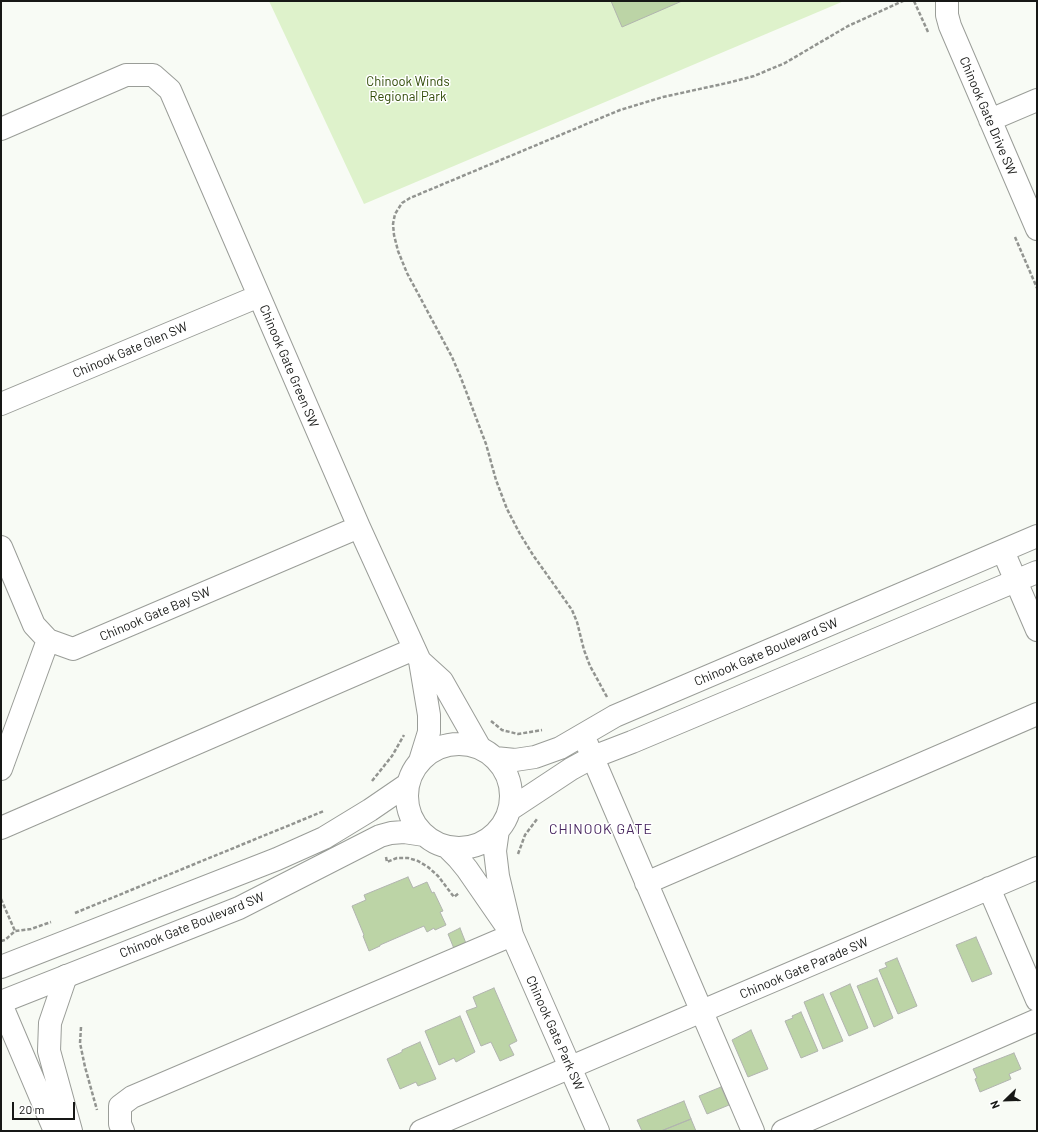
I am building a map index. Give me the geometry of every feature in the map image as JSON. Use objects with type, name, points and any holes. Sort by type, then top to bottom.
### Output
[{"type":"street","name":"Chinook Gate Drive SW","points":[[947,1],[947,15],[950,26],[1037,229]]},
{"type":"street","name":"Chinook Gate Green SW","points":[[1,129],[126,75],[152,75],[170,90],[359,528],[417,655],[429,720],[429,732],[420,760]]},
{"type":"street","points":[[990,120],[1037,100]]},
{"type":"street","name":"Chinook Gate Glen SW","points":[[1,404],[259,296]]},
{"type":"street","name":"Chinook Gate Bay SW","points":[[1,547],[34,625],[48,640],[73,649],[359,528]]},
{"type":"street","name":"Chinook Gate Boulevard SW","points":[[488,753],[515,760],[536,757],[560,748],[615,716],[1037,536]]},
{"type":"street","points":[[1003,551],[1037,630]]},
{"type":"street","points":[[509,810],[571,769],[592,758],[1037,572]]},
{"type":"street","points":[[1,768],[48,640]]},
{"type":"street","points":[[1,828],[417,655]]},
{"type":"street","name":"Chinook Gate Green SW","points":[[417,655],[442,682],[488,753]]},
{"type":"street","points":[[646,883],[1037,714]]},
{"type":"street","points":[[583,734],[753,1131]]},
{"type":"street","points":[[464,743],[488,753],[504,769],[509,782],[511,796],[509,810],[505,821],[498,830],[488,839],[475,845],[462,848],[448,847],[435,842],[424,835],[415,824],[409,811],[406,798],[412,772],[420,760],[432,750],[448,744],[464,743]]},
{"type":"street","points":[[1,967],[277,859],[324,838],[370,810],[408,784]]},
{"type":"street","name":"Chinook Gate Park SW","points":[[498,830],[495,851],[498,876],[512,935]]},
{"type":"street","name":"Chinook Gate Boulevard SW","points":[[1,1003],[239,908],[380,836],[404,832],[424,835]]},
{"type":"street","name":"Chinook Gate Park SW","points":[[448,847],[467,869],[512,935],[598,1131]]},
{"type":"street","name":"Chinook Gate Parade SW","points":[[430,1129],[571,1067],[1037,868]]},
{"type":"street","points":[[989,888],[1037,1000]]},
{"type":"street","points":[[123,1131],[120,1124],[120,1106],[132,1097],[512,935]]},
{"type":"street","points":[[66,976],[50,1023],[49,1051],[71,1131]]},
{"type":"street","points":[[1,1003],[56,1131]]},
{"type":"street","points":[[783,1131],[1037,1020]]},
{"type":"path","points":[[609,701],[590,666],[572,610],[533,555],[507,510],[496,480],[486,444],[461,378],[452,357],[407,273],[398,251],[393,224],[395,214],[402,203],[410,198],[620,110],[663,97],[727,84],[754,76],[785,63],[848,26],[903,1]]},
{"type":"path","points":[[369,784],[392,756],[407,730]]},
{"type":"path","points":[[69,915],[327,810]]},
{"type":"path","points":[[517,859],[526,835],[540,816]]},
{"type":"path","points":[[387,862],[396,858],[408,858],[418,861],[438,876],[454,897]]},
{"type":"path","points":[[1,899],[14,931]]},
{"type":"path","points":[[1,941],[5,940],[14,931],[31,929],[55,921]]},
{"type":"path","points":[[81,1027],[80,1042],[85,1067],[99,1117]]},
{"type":"green space","name":"Chinook Winds Regional Park","points":[[269,1],[844,1],[364,204]]},
{"type":"building","points":[[611,1],[682,1],[622,27]]},
{"type":"building","points":[[408,877],[413,888],[427,882],[432,893],[434,892],[443,911],[440,912],[446,925],[435,930],[434,928],[427,932],[424,926],[369,951],[352,906],[366,900],[364,895]]},
{"type":"building","points":[[460,928],[467,946],[455,951],[448,934]]},
{"type":"building","points":[[976,937],[992,974],[972,982],[956,945]]},
{"type":"building","points":[[897,958],[917,1006],[898,1014],[879,970],[887,967],[885,963]]},
{"type":"building","points":[[877,978],[893,1018],[874,1027],[857,986]]},
{"type":"building","points":[[850,984],[868,1028],[849,1036],[830,993]]},
{"type":"building","points":[[494,988],[517,1041],[509,1045],[514,1055],[500,1061],[491,1042],[481,1046],[466,1011],[477,1007],[473,997]]},
{"type":"building","points":[[823,994],[843,1041],[823,1049],[804,1002]]},
{"type":"building","points":[[801,1012],[818,1051],[801,1058],[785,1021],[793,1018],[792,1016]]},
{"type":"building","points":[[460,1016],[475,1052],[456,1062],[454,1058],[439,1065],[425,1031]]},
{"type":"building","points":[[751,1030],[768,1069],[748,1077],[732,1040]]},
{"type":"building","points":[[420,1042],[436,1079],[418,1086],[416,1082],[400,1089],[387,1059]]},
{"type":"building","points":[[1014,1053],[1021,1069],[1009,1074],[1011,1079],[980,1092],[975,1079],[977,1078],[973,1069]]},
{"type":"building","points":[[721,1087],[729,1105],[707,1114],[699,1096]]},
{"type":"building","points":[[684,1101],[691,1119],[661,1131],[642,1131],[637,1120]]},
{"type":"building","points":[[691,1119],[696,1131],[661,1131]]},
{"type":"district","name":"CHINOOK GATE","points":[[601,829]]}]
